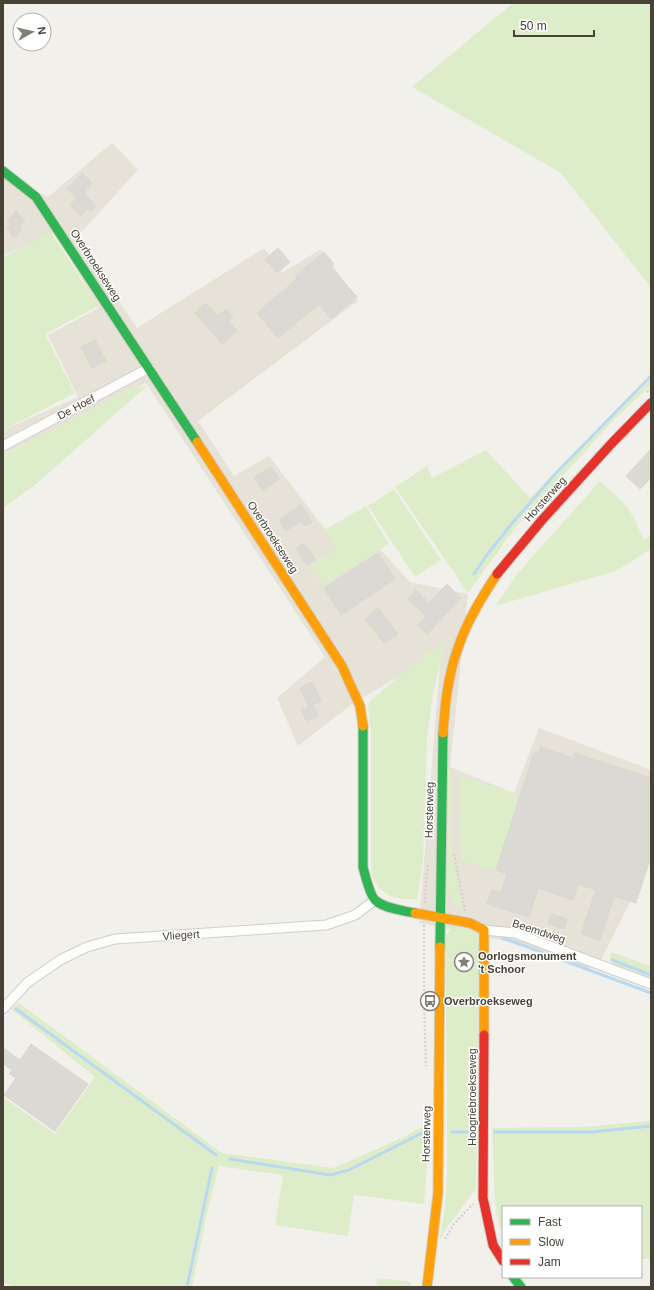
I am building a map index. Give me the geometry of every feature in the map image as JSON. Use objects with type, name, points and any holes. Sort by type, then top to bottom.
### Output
[{"type":"street","name":"Overbroekseweg","points":[[3,171],[36,197],[150,368],[342,666],[355,692],[360,706],[363,723],[363,868],[374,900]]},
{"type":"street","name":"De Hoef","points":[[3,446],[150,368]]},
{"type":"street","name":"Horsterweg","points":[[427,1287],[438,1193],[442,744],[449,682],[462,635],[473,613],[503,566],[521,543],[626,428],[651,403]]},
{"type":"street","points":[[374,900],[395,910],[441,917]]},
{"type":"street","name":"Vliegert","points":[[3,1009],[27,982],[60,960],[87,947],[115,939],[326,925],[355,915],[374,900]]},
{"type":"street","name":"Beemdweg","points":[[441,917],[470,923],[484,930],[515,933],[651,984]]},
{"type":"street","name":"Hoogriebroekseweg","points":[[484,930],[483,1198],[493,1245],[502,1259]]},
{"type":"street","points":[[514,1278],[521,1287]]},
{"type":"path","points":[[645,394],[651,388]]},
{"type":"path","points":[[453,850],[465,912],[470,923]]},
{"type":"path","points":[[426,1068],[424,914],[426,880],[429,862]]},
{"type":"path","points":[[443,1243],[454,1224],[470,1206],[483,1198]]},
{"type":"shaded area","points":[[112,143],[138,170],[76,238],[137,328],[264,248],[282,273],[321,249],[358,301],[198,421],[234,476],[269,456],[348,559],[378,547],[410,582],[468,594],[450,767],[514,793],[539,728],[651,770],[651,861],[602,958],[586,971],[529,946],[419,923],[441,651],[351,705],[298,746],[277,698],[325,657],[146,383],[3,455],[3,430],[78,397],[48,335],[99,308],[55,233],[3,255],[3,177],[48,197]]},
{"type":"green space","points":[[513,3],[651,3],[651,288],[561,173],[412,87]]},
{"type":"green space","points":[[51,232],[98,306],[45,334],[75,393],[3,430],[3,257]]},
{"type":"green space","points":[[651,376],[651,385],[611,423],[515,528],[468,593],[395,487],[427,466],[432,478],[486,450],[530,498],[640,385]]},
{"type":"green space","points":[[147,386],[35,485],[3,508],[3,456],[131,388]]},
{"type":"green space","points":[[600,481],[624,503],[633,516],[644,540],[651,536],[651,549],[616,571],[495,606],[517,574]]},
{"type":"green space","points":[[394,489],[441,560],[415,577],[368,506]]},
{"type":"green space","points":[[366,506],[389,544],[323,586],[309,567],[337,549],[324,530]]},
{"type":"green space","points":[[445,644],[433,693],[427,738],[423,863],[417,899],[401,899],[382,890],[377,885],[371,870],[371,735],[368,705],[372,699],[429,651]]},
{"type":"green space","points":[[448,769],[451,770],[450,835],[463,911],[457,907],[447,889]]},
{"type":"green space","points":[[460,775],[518,795],[500,872],[462,861],[459,840]]},
{"type":"green space","points":[[459,925],[473,930],[479,942],[476,1189],[446,1229],[439,1241],[443,1224],[447,1171],[446,936],[452,927]]},
{"type":"green space","points":[[611,952],[651,966],[651,979],[613,965],[610,956]]},
{"type":"green space","points":[[19,1003],[222,1153],[334,1168],[406,1136],[425,1125],[429,1137],[424,1204],[354,1195],[348,1236],[275,1225],[283,1175],[219,1166],[207,1213],[192,1287],[18,1287],[3,1283],[3,1097],[55,1134],[95,1077],[11,1009]]},
{"type":"green space","points":[[651,1121],[651,1259],[642,1259],[642,1206],[502,1206],[502,1235],[497,1216],[495,1199],[492,1128],[582,1127]]},
{"type":"green space","points":[[377,1278],[411,1282],[411,1287],[376,1287]]},
{"type":"building","points":[[82,173],[92,183],[84,193],[96,206],[91,211],[88,208],[81,216],[70,205],[77,198],[67,189]]},
{"type":"building","points":[[16,211],[25,221],[19,227],[22,230],[14,237],[7,228],[11,225],[7,221]]},
{"type":"building","points":[[278,248],[290,262],[277,273],[265,259]]},
{"type":"building","points":[[324,252],[334,264],[331,267],[357,297],[331,319],[319,304],[278,338],[257,313],[297,279],[295,276]]},
{"type":"building","points":[[206,303],[218,316],[226,309],[233,317],[229,321],[237,331],[222,344],[195,313]]},
{"type":"building","points":[[95,340],[106,361],[92,368],[81,347]]},
{"type":"building","points":[[651,449],[651,478],[640,489],[626,476]]},
{"type":"building","points":[[271,467],[280,479],[263,490],[254,477]]},
{"type":"building","points":[[301,505],[312,522],[305,526],[301,521],[286,531],[279,520]]},
{"type":"building","points":[[304,543],[316,559],[307,565],[296,549]]},
{"type":"building","points":[[378,553],[395,579],[341,615],[324,588]]},
{"type":"building","points":[[447,584],[461,598],[427,634],[418,625],[426,616],[408,599],[416,590],[429,603]]},
{"type":"building","points":[[378,608],[398,634],[384,643],[365,619]]},
{"type":"building","points":[[312,682],[321,701],[309,707],[300,688]]},
{"type":"building","points":[[313,705],[318,716],[307,721],[301,710]]},
{"type":"building","points":[[541,747],[573,758],[574,753],[651,778],[651,856],[636,903],[614,896],[600,940],[581,934],[596,890],[578,884],[573,900],[538,888],[529,917],[487,904],[492,890],[501,893],[507,874],[496,870],[534,753],[539,754]]},
{"type":"building","points":[[552,914],[567,919],[564,929],[548,924]]},
{"type":"building","points":[[31,1044],[88,1084],[55,1131],[4,1095],[16,1078],[9,1074],[12,1070],[3,1064],[3,1048],[20,1060]]},
{"type":"waterway","points":[[474,574],[509,527],[557,472],[651,376]]},
{"type":"waterway","points":[[503,938],[651,993]]},
{"type":"waterway","points":[[612,960],[651,975]]},
{"type":"waterway","points":[[16,1009],[216,1155]]},
{"type":"waterway","points":[[495,1132],[591,1132],[651,1126]]},
{"type":"waterway","points":[[452,1132],[471,1132]]},
{"type":"waterway","points":[[230,1159],[330,1175],[349,1170],[422,1133]]},
{"type":"waterway","points":[[187,1287],[212,1168]]},
{"type":"traffic: fast","points":[[3,171],[36,197],[197,442]]},
{"type":"traffic: fast","points":[[363,726],[363,867],[365,875],[371,894],[375,900],[394,909],[415,913]]},
{"type":"traffic: fast","points":[[440,947],[443,733]]},
{"type":"traffic: fast","points":[[514,1278],[521,1287]]},
{"type":"traffic: slow","points":[[197,442],[342,666],[360,706],[363,726]]},
{"type":"traffic: slow","points":[[443,733],[448,690],[458,648],[480,600],[497,574]]},
{"type":"traffic: slow","points":[[415,913],[470,923],[484,930],[484,1035]]},
{"type":"traffic: slow","points":[[427,1287],[438,1193],[440,947]]},
{"type":"traffic: jam","points":[[497,574],[542,520],[612,443],[651,403]]},
{"type":"traffic: jam","points":[[484,1035],[483,1198],[493,1245],[502,1259]]},
{"type":"place","name":"Oorlogsmonument 't Schoor","points":[[464,962]]},
{"type":"place","name":"Overbroekseweg","points":[[430,1001]]}]
